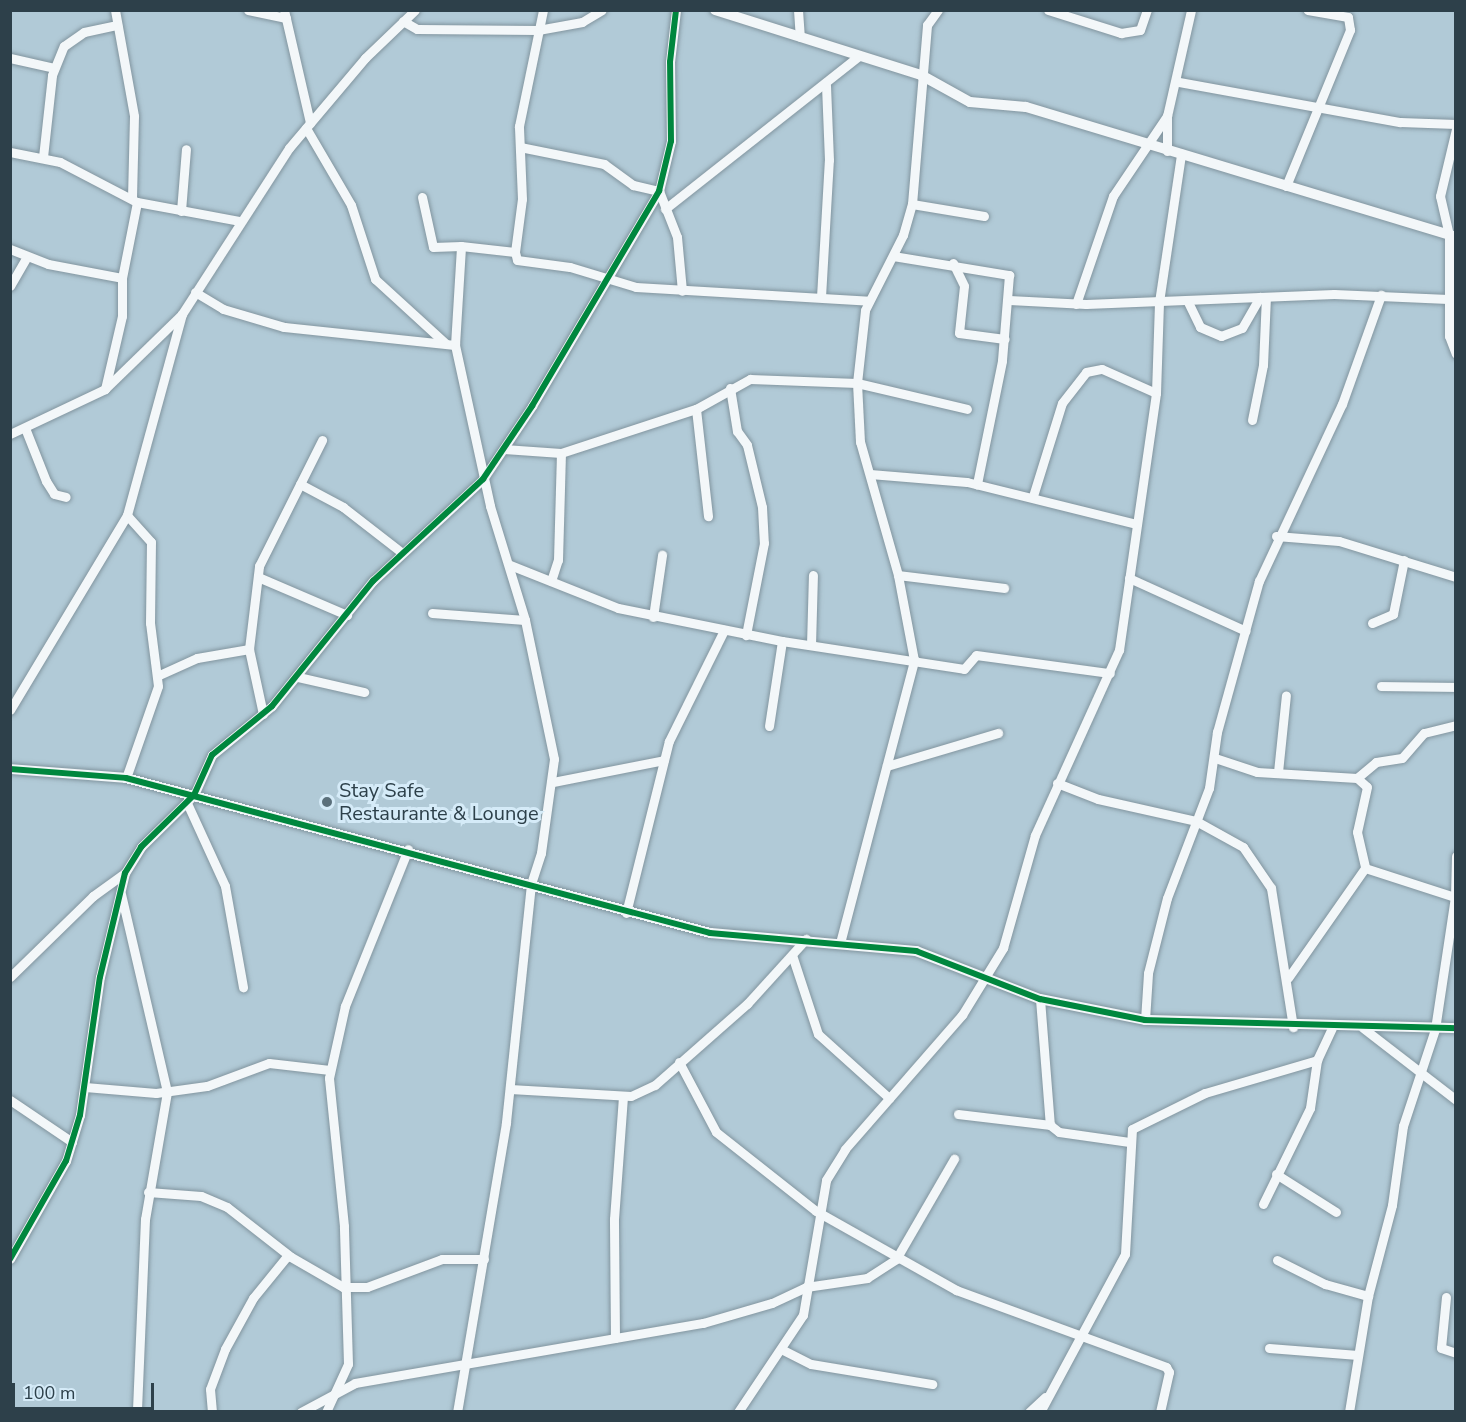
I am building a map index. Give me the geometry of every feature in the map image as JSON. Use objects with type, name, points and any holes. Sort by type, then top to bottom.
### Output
[{"type":"street","points":[[105,389],[123,316],[122,278],[135,200],[134,116],[115,10]]},
{"type":"street","points":[[248,10],[285,14],[308,125],[351,205],[375,279],[450,344]]},
{"type":"street","points":[[10,434],[105,389],[182,314],[240,221],[308,125],[415,10]]},
{"type":"street","points":[[543,10],[519,126],[522,199],[515,252],[517,260],[570,267],[604,281],[682,291],[869,300]]},
{"type":"street","points":[[403,21],[417,29],[538,30],[582,22],[602,10]]},
{"type":"street","points":[[10,1259],[49,1196],[72,1142],[85,1087],[100,977],[125,873],[141,847],[191,799],[212,755],[263,714],[298,677],[401,552],[483,479],[504,449],[659,191],[671,141],[670,62],[676,10]]},
{"type":"street","points":[[714,10],[921,75],[970,102],[1026,107],[1145,145],[1452,236]]},
{"type":"street","points":[[798,10],[800,37]]},
{"type":"street","points":[[840,943],[914,660],[898,575],[860,442],[857,383],[869,300],[893,256],[912,204],[921,75],[927,25],[938,10]]},
{"type":"street","points":[[1048,10],[1121,33],[1140,30],[1147,10]]},
{"type":"street","points":[[1076,304],[1113,196],[1145,145],[1167,116],[1179,82],[1191,10]]},
{"type":"street","points":[[1286,186],[1316,107],[1327,94],[1351,23],[1348,17],[1309,11]]},
{"type":"street","points":[[43,157],[54,68],[70,39],[117,26]]},
{"type":"street","points":[[665,209],[826,85],[859,56]]},
{"type":"street","points":[[10,58],[54,68]]},
{"type":"street","points":[[1179,82],[1400,122],[1455,127],[1440,196],[1452,236],[1448,299],[1455,354]]},
{"type":"street","points":[[821,297],[829,160],[826,85]]},
{"type":"street","points":[[1167,116],[1167,151]]},
{"type":"street","points":[[520,147],[604,164],[633,185],[659,191]]},
{"type":"street","points":[[181,211],[186,149]]},
{"type":"street","points":[[10,153],[43,157],[135,200],[240,221]]},
{"type":"street","points":[[738,1412],[783,1350],[803,1315],[816,1211],[826,1180],[845,1149],[962,1015],[1003,948],[1020,874],[1057,783],[1119,650],[1156,393],[1160,302],[1181,154]]},
{"type":"street","points":[[659,191],[684,265],[682,291]]},
{"type":"street","points":[[422,197],[433,248],[461,246],[515,252]]},
{"type":"street","points":[[912,204],[984,216]]},
{"type":"street","points":[[457,1412],[484,1259],[510,1089],[531,884],[553,782],[544,704],[525,620],[483,479],[450,344],[461,246]]},
{"type":"street","points":[[10,249],[27,257],[122,278]]},
{"type":"street","points":[[893,256],[953,263],[1009,274],[1005,339],[977,484]]},
{"type":"street","points":[[10,286],[27,257]]},
{"type":"street","points":[[953,263],[964,286],[960,333],[1005,339]]},
{"type":"street","points":[[195,292],[223,309],[284,327],[450,344]]},
{"type":"street","points":[[1009,300],[1076,304],[1381,295],[1448,299]]},
{"type":"street","points":[[1145,1020],[1148,973],[1178,862],[1196,821],[1215,759],[1246,632],[1276,536],[1342,404],[1381,295]]},
{"type":"street","points":[[1187,300],[1200,327],[1221,336],[1242,328],[1263,297]]},
{"type":"street","points":[[1252,420],[1263,365],[1263,297]]},
{"type":"street","points":[[10,710],[128,515],[182,314]]},
{"type":"street","points":[[1033,496],[1062,403],[1086,372],[1102,369],[1156,393]]},
{"type":"street","points":[[504,449],[561,453],[696,410],[730,388],[750,379],[857,383],[967,409]]},
{"type":"street","points":[[730,388],[737,431],[747,445],[762,507],[764,543],[746,634]]},
{"type":"street","points":[[696,410],[708,516]]},
{"type":"street","points":[[25,428],[46,481],[54,494],[66,498]]},
{"type":"street","points":[[263,714],[249,649],[258,578],[322,440]]},
{"type":"street","points":[[551,581],[558,560],[561,453]]},
{"type":"street","points":[[870,474],[977,484],[1033,496],[1137,524]]},
{"type":"street","points":[[300,484],[344,507],[401,552]]},
{"type":"street","points":[[126,778],[153,708],[158,676],[150,623],[151,542],[128,515]]},
{"type":"street","points":[[1276,536],[1339,541],[1455,577]]},
{"type":"street","points":[[653,617],[662,555]]},
{"type":"street","points":[[1372,623],[1393,614],[1404,560]]},
{"type":"street","points":[[510,564],[653,617],[782,641],[964,669],[976,655],[1110,673]]},
{"type":"street","points":[[811,645],[813,575]]},
{"type":"street","points":[[898,575],[1004,588]]},
{"type":"street","points":[[258,578],[347,615]]},
{"type":"street","points":[[1129,578],[1246,632]]},
{"type":"street","points":[[432,613],[525,620]]},
{"type":"street","points":[[626,913],[664,760],[687,697],[724,630]]},
{"type":"street","points":[[769,726],[782,641]]},
{"type":"street","points":[[158,676],[197,658],[249,649]]},
{"type":"street","points":[[298,677],[364,692]]},
{"type":"street","points":[[1381,686],[1455,687]]},
{"type":"street","points":[[1278,772],[1286,695]]},
{"type":"street","points":[[1357,778],[1376,762],[1402,758],[1424,733],[1455,725]]},
{"type":"street","points":[[887,766],[998,733]]},
{"type":"street","points":[[1215,759],[1278,772],[1357,778],[1367,787],[1357,832],[1365,868],[1288,978]]},
{"type":"street","points":[[553,782],[664,760]]},
{"type":"street","points":[[10,769],[126,778],[191,799],[408,849],[626,913],[710,933],[806,939],[916,951],[987,976],[1040,999],[1145,1020],[1293,1027],[1455,1028]]},
{"type":"street","points":[[1057,783],[1098,799],[1196,821],[1243,847],[1271,888],[1288,978],[1293,1027]]},
{"type":"street","points":[[191,799],[225,886],[243,987]]},
{"type":"street","points":[[326,1412],[338,1392],[348,1364],[343,1287],[344,1226],[330,1123],[330,1070],[345,1006],[408,849]]},
{"type":"street","points":[[1349,1412],[1368,1296],[1392,1205],[1403,1126],[1435,1029],[1455,897],[1455,856]]},
{"type":"street","points":[[1365,868],[1455,897]]},
{"type":"street","points":[[10,977],[93,896],[125,873]]},
{"type":"street","points":[[121,894],[167,1092],[148,1192],[137,1322],[137,1412]]},
{"type":"street","points":[[510,1089],[623,1096],[655,1084],[747,1004],[806,939]]},
{"type":"street","points":[[792,955],[818,1034],[889,1098]]},
{"type":"street","points":[[1040,999],[1050,1125]]},
{"type":"street","points":[[1263,1204],[1310,1108],[1317,1060],[1332,1028]]},
{"type":"street","points":[[1363,1028],[1455,1100]]},
{"type":"street","points":[[1040,1412],[1125,1254],[1129,1142],[1137,1125],[1205,1093],[1317,1060]]},
{"type":"street","points":[[679,1062],[716,1132],[816,1211],[896,1260],[956,1290],[1166,1367],[1169,1372],[1160,1412]]},
{"type":"street","points":[[85,1087],[167,1092],[207,1086],[269,1063],[330,1070]]},
{"type":"street","points":[[615,1338],[614,1219],[623,1096]]},
{"type":"street","points":[[10,1100],[72,1142]]},
{"type":"street","points":[[958,1114],[1050,1125],[1059,1132],[1129,1142]]},
{"type":"street","points":[[301,1412],[355,1383],[703,1323],[772,1303],[806,1287],[856,1282],[896,1260],[954,1159]]},
{"type":"street","points":[[1276,1174],[1336,1212]]},
{"type":"street","points":[[148,1192],[201,1196],[227,1207],[288,1255],[343,1287],[367,1287],[442,1259],[484,1259]]},
{"type":"street","points":[[212,1412],[210,1389],[225,1349],[253,1298],[288,1255]]},
{"type":"street","points":[[1277,1260],[1325,1284],[1368,1296]]},
{"type":"street","points":[[1446,1297],[1441,1348],[1455,1353]]},
{"type":"street","points":[[1269,1348],[1358,1355]]},
{"type":"street","points":[[783,1350],[811,1364],[932,1384]]},
{"type":"street","points":[[1029,1412],[1050,1393]]},
{"type":"cycle path","points":[[10,1259],[66,1161],[80,1115],[100,977],[125,873],[141,847],[194,795],[212,755],[272,706],[373,581],[483,479],[532,406],[659,191],[671,141],[670,62],[676,10]]},
{"type":"cycle path","points":[[10,769],[126,778],[710,933],[916,951],[1040,999],[1145,1020],[1456,1028]]},
{"type":"place","name":"Stay Safe Restaurante & Lounge","points":[[327,802]]}]
